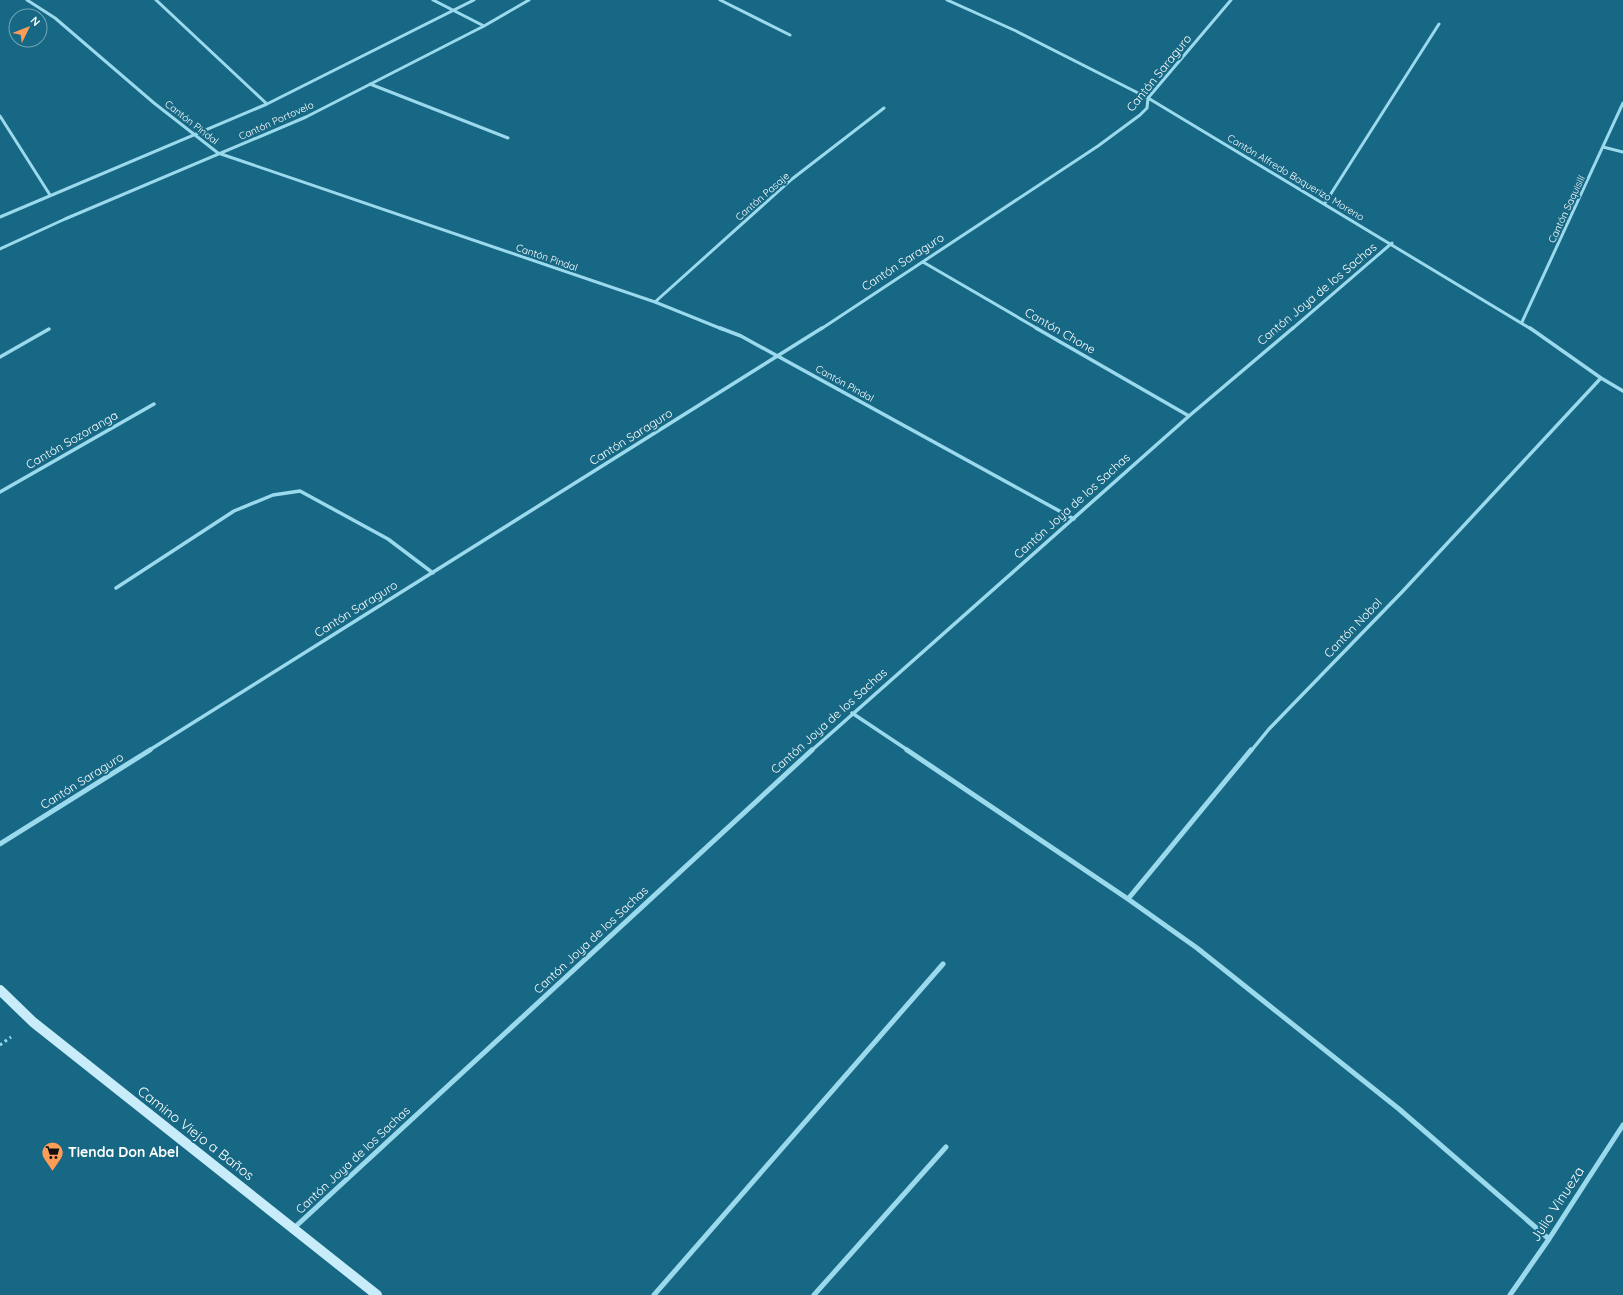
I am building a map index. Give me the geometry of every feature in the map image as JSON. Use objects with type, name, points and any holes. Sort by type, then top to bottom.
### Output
[{"type":"street","name":"Cantón Pindal","points":[[27,0],[55,18],[154,103],[218,153],[654,302],[741,336],[1074,519]]},
{"type":"street","points":[[156,0],[267,104]]},
{"type":"street","points":[[433,0],[484,26]]},
{"type":"street","name":"Cantón Portovelo","points":[[0,217],[267,104],[474,0]]},
{"type":"street","name":"Cantón Portovelo","points":[[0,249],[65,219],[218,153],[306,117],[484,26],[529,0]]},
{"type":"street","points":[[720,0],[790,35]]},
{"type":"street","name":"Cantón Alfredo Baquerizo Moreno","points":[[947,0],[1016,31],[1148,98],[1522,322],[1601,378],[1623,391]]},
{"type":"street","name":"Cantón Saraguro","points":[[0,844],[778,356],[1098,146],[1140,115],[1146,108],[1148,98],[1231,0]]},
{"type":"street","points":[[1325,203],[1439,24]]},
{"type":"street","points":[[370,84],[508,138]]},
{"type":"street","name":"Cantón Saquisilí","points":[[1522,322],[1623,104]]},
{"type":"street","name":"Cantón Pasaje","points":[[654,302],[792,179],[884,108]]},
{"type":"street","points":[[0,116],[50,195]]},
{"type":"street","points":[[1603,147],[1623,152]]},
{"type":"street","name":"Cantón Joya de los Sachas","points":[[294,1229],[852,713],[1074,519],[1189,416],[1392,243]]},
{"type":"street","name":"Cantón Chone","points":[[923,262],[1189,416]]},
{"type":"street","points":[[0,357],[49,329]]},
{"type":"street","name":"Cantón Nobol","points":[[1128,899],[1269,729],[1402,592],[1601,378]]},
{"type":"street","name":"Cantón Sozoranga","points":[[0,492],[154,404]]},
{"type":"street","points":[[116,588],[234,511],[273,495],[300,491],[388,539],[433,573]]},
{"type":"street","points":[[852,713],[1128,899],[1197,948],[1399,1109],[1549,1238]]},
{"type":"street","points":[[654,1295],[943,964]]},
{"type":"street","name":"Camino Viejo a Baños","points":[[0,990],[32,1022],[377,1295]]},
{"type":"street","name":"Julio Vinueza","points":[[1510,1295],[1623,1125]]},
{"type":"street","points":[[814,1295],[946,1147]]},
{"type":"place","name":"Tienda Don Abel","points":[[52,1172]]}]
